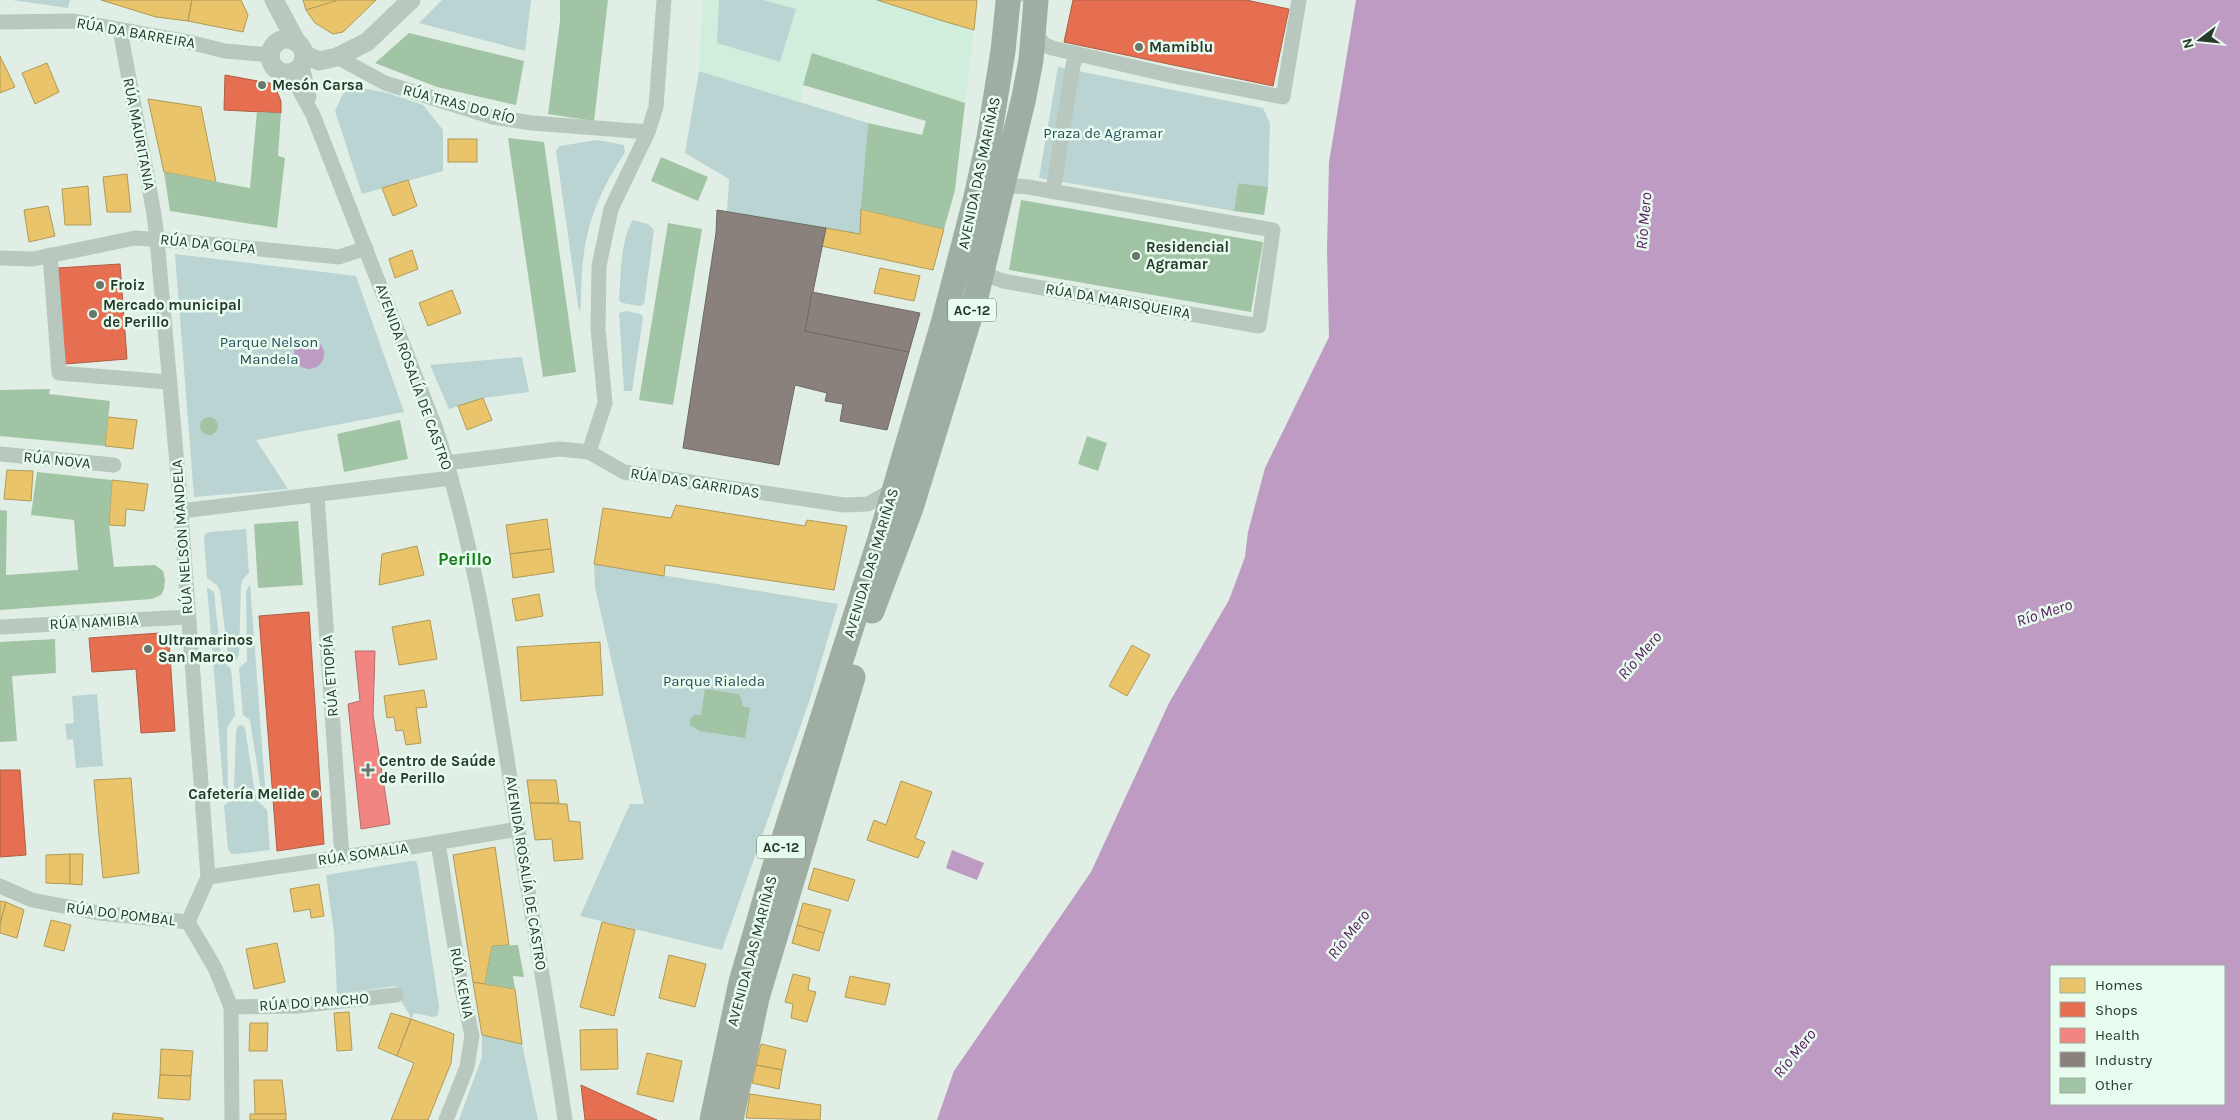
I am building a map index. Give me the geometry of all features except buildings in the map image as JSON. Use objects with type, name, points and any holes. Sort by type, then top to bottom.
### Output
[{"type":"highway","name":"AC-12","points":[[872,611],[911,508],[976,297],[1003,189],[1024,97],[1034,32],[1016,1]]},
{"type":"highway","name":"AC-12","points":[[866,578],[886,494],[1016,1]]},
{"type":"highway","name":"AVENIDA DAS MARIÑAS","points":[[712,1120],[739,991],[749,954],[932,361],[976,196],[1016,1]]},
{"type":"highway","name":"AVENIDA DAS MARIÑAS","points":[[732,1120],[757,998],[912,482],[977,247],[1002,143],[1017,54],[1016,1]]},
{"type":"street","name":"AVENIDA ROSALÍA DE CASTRO","points":[[273,0],[313,116],[366,248],[449,470],[472,560],[565,1120]]},
{"type":"street","points":[[291,55],[320,61],[337,57],[367,42],[410,0]]},
{"type":"street","points":[[589,452],[605,403],[598,329],[599,266],[610,209],[648,132],[656,107],[664,0]]},
{"type":"street","points":[[1034,32],[1045,45],[1077,54],[1173,76],[1282,97],[1300,0]]},
{"type":"street","name":"RÚA DA BARREIRA","points":[[0,22],[73,21],[193,42],[226,51],[291,55]]},
{"type":"street","name":"RÚA MAURITANIA","points":[[120,30],[157,239]]},
{"type":"street","points":[[1003,189],[1017,186],[1054,191],[1073,65],[1077,54]]},
{"type":"street","name":"RÚA TRAS DO RÍO","points":[[337,57],[385,83],[493,117],[532,123],[648,132]]},
{"type":"street","name":"RÚA DA MARISQUEIRA","points":[[982,268],[992,277],[1003,281],[1259,326],[1273,230],[1054,191]]},
{"type":"street","name":"RÚA DA GOLPA","points":[[0,258],[33,259],[136,238],[339,257],[366,248]]},
{"type":"street","name":"RÚA NELSON MANDELA","points":[[157,239],[168,382],[181,511],[208,877],[188,922]]},
{"type":"street","points":[[50,255],[59,373],[168,382]]},
{"type":"street","name":"RÚA DAS GARRIDAS","points":[[449,470],[559,449],[589,452],[624,472],[844,505],[868,504],[886,494]]},
{"type":"street","name":"RÚA NOVA","points":[[0,454],[114,465]]},
{"type":"street","points":[[181,511],[317,495],[449,470]]},
{"type":"street","name":"RÚA ETIOPÍA","points":[[317,495],[342,857]]},
{"type":"street","name":"RÚA NAMIBIA","points":[[0,627],[188,617]]},
{"type":"street","name":"RÚA SOMALIA","points":[[208,877],[438,843],[518,829]]},
{"type":"street","name":"RÚA KENIA","points":[[438,843],[459,974],[472,1036],[467,1067],[446,1120]]},
{"type":"street","name":"RÚA DO POMBAL","points":[[0,886],[32,900],[99,913],[188,922],[215,968],[231,1007],[232,1120]]},
{"type":"street","name":"RÚA DO PANCHO","points":[[231,1007],[297,1006],[396,995]]},
{"type":"green space","points":[[12,0],[70,0],[68,8]]},
{"type":"green space","points":[[442,0],[531,0],[525,51],[419,23]]},
{"type":"green space","points":[[719,0],[764,0],[797,9],[780,62],[716,43]]},
{"type":"green space","name":"Praza de Agramar","points":[[1058,67],[1263,108],[1270,123],[1268,187],[1238,183],[1234,211],[1039,178]]},
{"type":"green space","points":[[699,71],[868,123],[860,234],[727,212],[729,179],[685,153]]},
{"type":"green space","points":[[352,86],[388,93],[423,105],[443,130],[443,171],[362,194],[335,111],[343,94]]},
{"type":"green space","points":[[597,140],[624,145],[625,152],[603,190],[590,225],[583,261],[579,312],[556,151],[560,146]]},
{"type":"green space","points":[[633,220],[648,224],[654,230],[644,304],[640,306],[622,303],[619,300],[623,248]]},
{"type":"green space","name":"Parque Nelson Mandela","points":[[175,254],[356,276],[404,412],[256,440],[288,489],[194,497]]},
{"type":"green space","points":[[626,311],[640,314],[643,317],[632,391],[624,391],[619,313]]},
{"type":"green space","points":[[522,357],[529,392],[483,398],[449,409],[430,365]]},
{"type":"green space","points":[[246,529],[249,573],[243,579],[241,585],[239,655],[236,660],[232,660],[228,655],[220,591],[217,585],[207,578],[204,539],[205,534],[210,532]]},
{"type":"green space","name":"Parque Rialeda","points":[[594,564],[838,604],[810,699],[722,950],[580,916],[630,804],[644,804],[595,587]]},
{"type":"green space","points":[[250,584],[266,799],[261,791],[250,720],[243,715],[239,668],[247,661],[246,591]]},
{"type":"green space","points":[[207,587],[214,592],[221,659],[231,669],[235,715],[227,728],[228,789],[224,795]]},
{"type":"green space","points":[[97,694],[103,766],[76,768],[73,739],[67,740],[65,724],[74,723],[72,696]]},
{"type":"green space","points":[[242,725],[245,728],[255,794],[259,802],[267,810],[270,850],[231,854],[228,849],[224,806],[233,798],[236,731],[238,726]]},
{"type":"green space","points":[[416,861],[418,867],[439,1006],[438,1015],[433,1017],[414,1013],[411,1019],[398,995],[396,986],[337,994],[334,933],[326,875]]},
{"type":"green space","points":[[482,1035],[522,1044],[538,1120],[459,1120],[482,1057]]},
{"type":"shaded area","points":[[703,0],[719,0],[717,43],[780,62],[796,9],[764,0],[877,0],[974,30],[965,103],[812,53],[800,102],[699,71]]},
{"type":"water","name":"Río Mero","points":[[1356,0],[2240,0],[2240,1120],[937,1120],[954,1071],[1091,872],[1169,703],[1229,600],[1245,557],[1248,532],[1265,468],[1329,337],[1327,250],[1329,162]]},
{"type":"water","points":[[309,339],[320,343],[324,354],[320,365],[309,369],[298,365],[294,354],[298,343]]},
{"type":"water","points":[[952,850],[984,863],[977,880],[946,868]]},
{"type":"place","name":"Mamiblu","points":[[1139,47]]},
{"type":"place","name":"Mesón Carsa","points":[[262,85]]},
{"type":"place","name":"Residencial Agramar","points":[[1136,256]]},
{"type":"place","name":"Froiz","points":[[100,285]]},
{"type":"place","name":"Mercado municipal de Perillo","points":[[93,314]]},
{"type":"place","name":"Ultramarinos San Marco","points":[[148,649]]},
{"type":"place","name":"Centro de Saúde de Perillo","points":[[368,770]]},
{"type":"place","name":"Cafetería Melide","points":[[315,794]]},
{"type":"district","name":"Perillo","points":[[465,559]]}]
